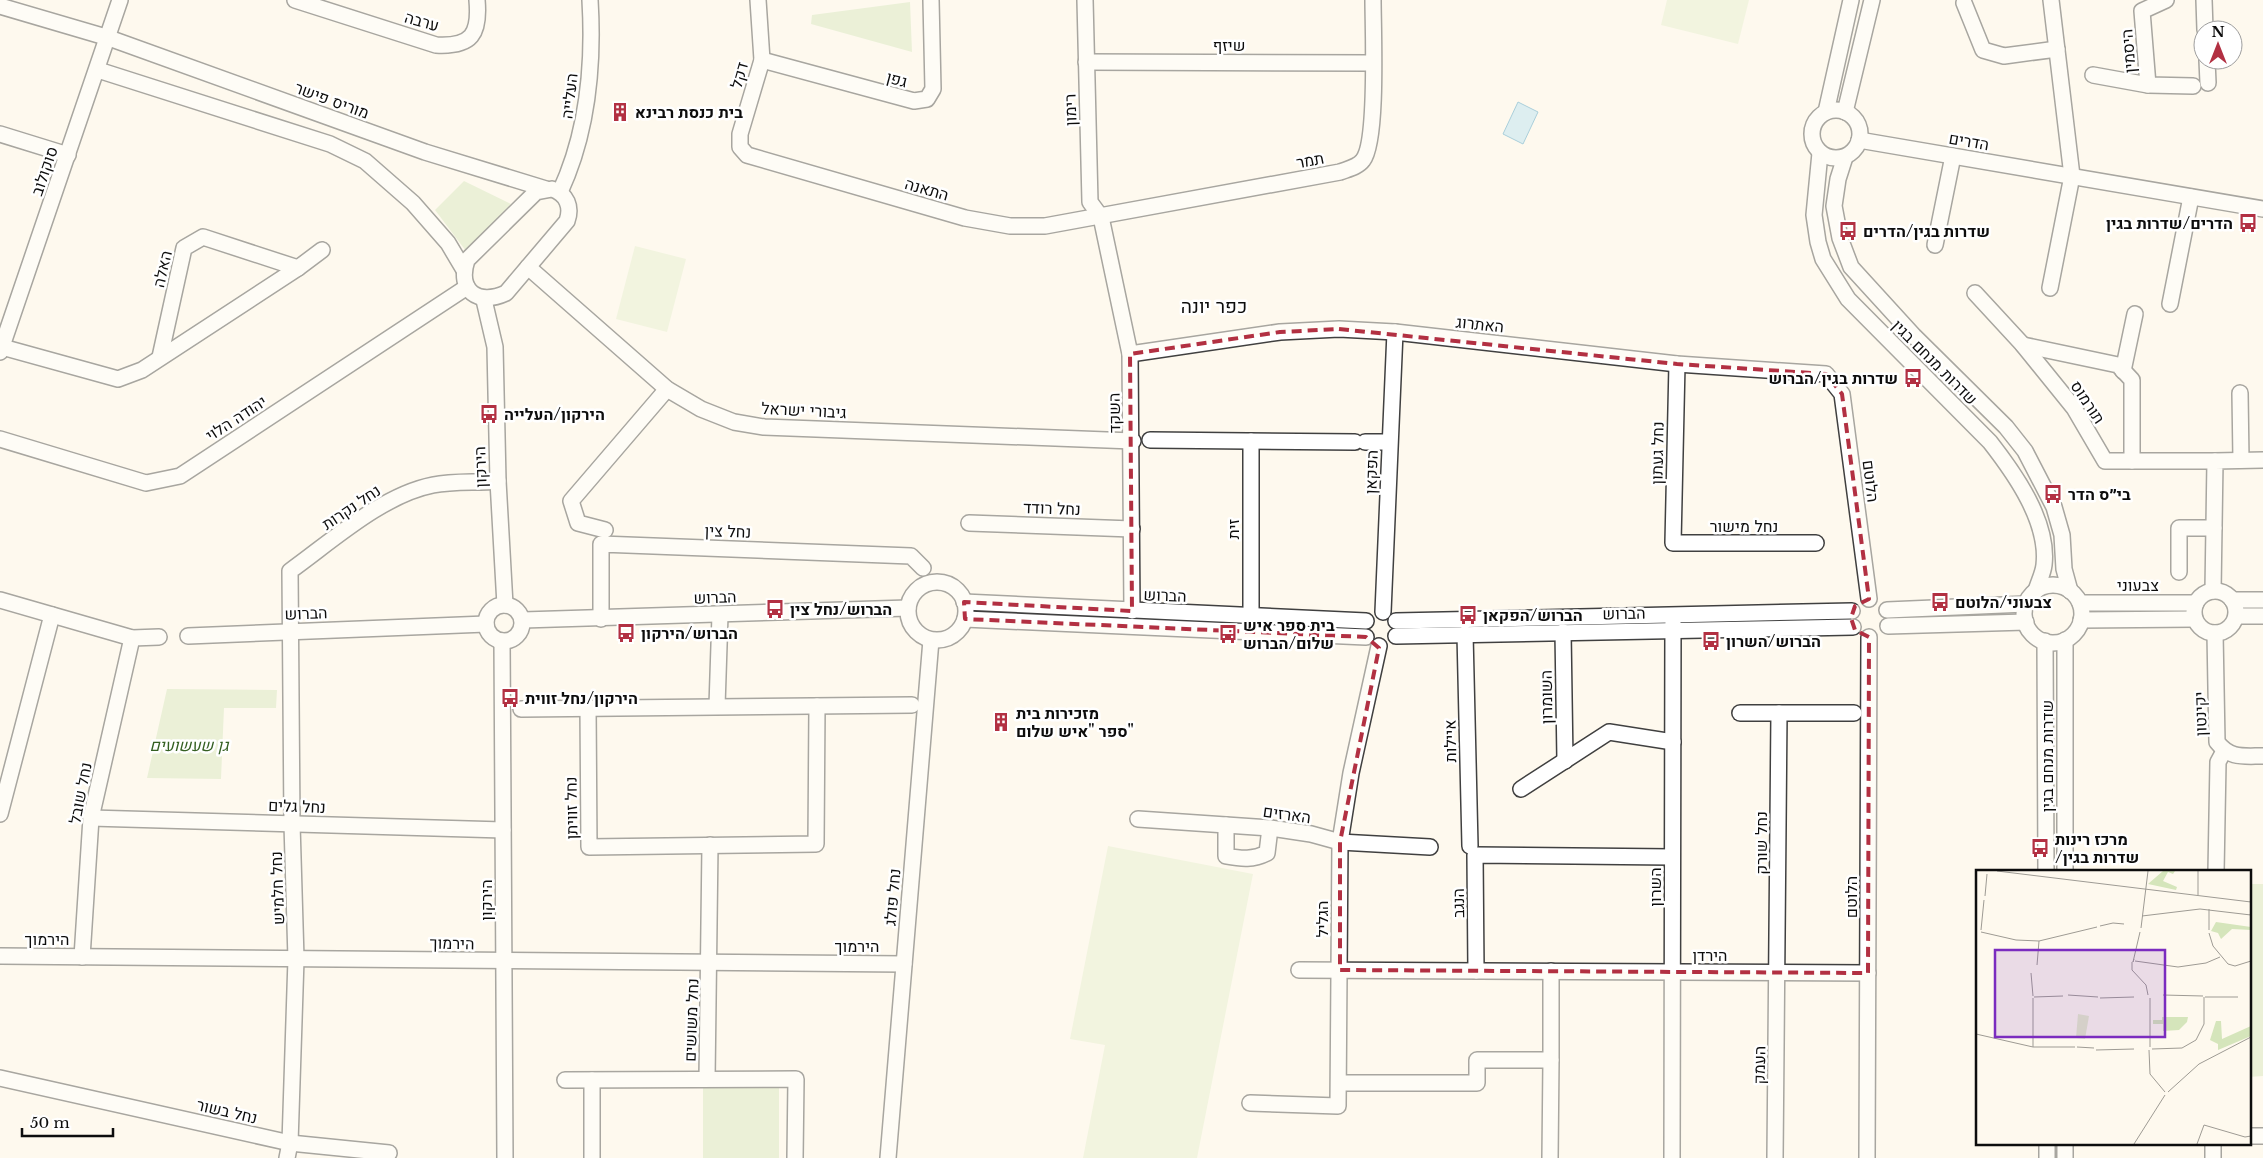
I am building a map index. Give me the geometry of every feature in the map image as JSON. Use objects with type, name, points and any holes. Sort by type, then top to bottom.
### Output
[{"type":"street","name":"סוקולוב","points":[[1,350],[109,38],[120,0]]},
{"type":"street","name":"ערבה","points":[[295,0],[436,45],[455,46],[467,41],[476,30],[477,0]]},
{"type":"street","name":"העלייה","points":[[553,191],[582,129],[590,77],[590,0]]},
{"type":"street","name":"דקל","points":[[747,156],[740,147],[740,134],[762,60],[758,0]]},
{"type":"street","name":"גפן","points":[[762,60],[914,101],[927,99],[933,89],[931,0]]},
{"type":"street","name":"רימון","points":[[1085,0],[1090,202],[1101,217]]},
{"type":"street","name":"תמר","points":[[1101,217],[1353,168],[1363,160],[1369,149],[1371,139],[1373,0]]},
{"type":"street","points":[[1826,112],[1851,0]]},
{"type":"street","points":[[1845,112],[1872,0]]},
{"type":"street","points":[[2050,288],[2072,176],[2052,0]]},
{"type":"street","name":"היסמין","points":[[2148,85],[2142,11],[2166,0]]},
{"type":"street","points":[[2204,0],[2205,20]]},
{"type":"street","points":[[1964,3],[1983,50],[2004,56],[2057,50]]},
{"type":"street","name":"מוריס פישר","points":[[0,6],[109,38],[425,152],[553,191]]},
{"type":"street","name":"שיזף","points":[[1086,62],[1372,63]]},
{"type":"street","points":[[98,70],[330,144],[365,160],[413,203],[448,243],[464,270],[467,287],[476,296],[484,300],[494,299],[506,293],[528,267],[566,221],[570,214],[567,201],[553,191],[536,192],[473,252],[467,260],[464,270]]},
{"type":"street","points":[[2207,70],[2208,83]]},
{"type":"street","name":"היסמין","points":[[2093,75],[2148,85],[2193,86]]},
{"type":"street","points":[[1837,110],[1845,112],[1858,124],[1859,140],[1852,152],[1846,156],[1836,158],[1820,153],[1813,143],[1812,128],[1819,117],[1826,112],[1837,110]]},
{"type":"street","points":[[0,134],[68,155]]},
{"type":"street","name":"הדרים","points":[[1859,140],[2263,209]]},
{"type":"street","name":"שדרות מנחם בגין","points":[[1820,153],[1814,215],[1823,259],[1848,299],[1990,442],[2009,466],[2035,514],[2042,540],[2044,564],[2036,591]]},
{"type":"street","name":"התאנה","points":[[747,156],[965,218],[1010,226],[1045,226],[1101,217]]},
{"type":"street","name":"שדרות מנחם בגין","points":[[1846,156],[1838,179],[1834,206],[1840,238],[1852,267],[1914,336],[2006,427],[2025,451],[2054,507],[2062,535],[2064,569],[2070,591]]},
{"type":"street","points":[[1935,245],[1952,156]]},
{"type":"street","points":[[2170,304],[2191,197]]},
{"type":"street","name":"השקד","points":[[1101,217],[1130,354],[1133,441],[1132,611]]},
{"type":"street","name":"האלה","points":[[160,357],[184,248],[203,237],[298,268]]},
{"type":"street","points":[[1,350],[118,379],[142,370],[298,268],[322,250]]},
{"type":"street","name":"גיבורי ישראל","points":[[528,267],[667,389],[701,410],[734,422],[764,427],[1133,441]]},
{"type":"street","name":"יהודה הלוי","points":[[0,439],[146,483],[180,476],[467,287]]},
{"type":"street","name":"תורמוס","points":[[1975,293],[2023,345],[2074,408],[2105,461],[2263,460]]},
{"type":"street","name":"הירקון","points":[[484,300],[495,347],[498,481],[505,605]]},
{"type":"street","points":[[2123,371],[2135,314]]},
{"type":"street","name":"האתרוג","points":[[1130,354],[1280,332],[1340,329],[1395,332],[1677,364],[1826,374]]},
{"type":"street","name":"הפקאן","points":[[1383,612],[1395,332]]},
{"type":"street","name":"תורמוס","points":[[2023,345],[2118,365],[2132,380],[2132,461]]},
{"type":"street","name":"נחל געתון","points":[[1673,543],[1677,364]]},
{"type":"street","name":"הלוטם","points":[[1826,374],[1842,394],[1869,599]]},
{"type":"street","points":[[605,530],[578,523],[571,501],[667,389]]},
{"type":"street","points":[[2240,393],[2242,460]]},
{"type":"street","points":[[1150,440],[1389,442]]},
{"type":"street","name":"זית","points":[[1251,442],[1251,616]]},
{"type":"street","points":[[2213,591],[2215,460]]},
{"type":"street","name":"נחל נקרות","points":[[289,631],[290,571],[380,507],[406,493],[434,485],[498,481]]},
{"type":"street","name":"נחל רודד","points":[[969,522],[1132,529]]},
{"type":"street","points":[[2179,572],[2179,528],[2214,528]]},
{"type":"street","name":"נחל מישור","points":[[1673,543],[1816,543]]},
{"type":"street","name":"נחל צין","points":[[601,619],[601,544],[911,556],[923,568]]},
{"type":"street","points":[[933,582],[952,587],[964,602],[965,619],[961,627],[948,638],[931,640],[920,635],[911,626],[908,608],[916,591],[933,582]]},
{"type":"street","points":[[2053,585],[2070,591],[2080,603],[2081,620],[2072,635],[2065,640],[2045,641],[2030,630],[2026,622],[2026,604],[2036,591],[2053,585]]},
{"type":"street","points":[[2213,591],[2224,593],[2232,600],[2236,616],[2229,628],[2216,633],[2203,630],[2195,619],[2196,603],[2206,593],[2213,591]]},
{"type":"street","points":[[1888,626],[1887,610],[1878,600],[1869,599],[1860,602],[1852,611],[1853,627],[1860,635],[1869,637],[1879,635],[1888,626],[2026,622]]},
{"type":"street","points":[[0,600],[132,638],[159,637]]},
{"type":"street","points":[[2232,600],[2263,600]]},
{"type":"street","name":"הברוש","points":[[964,602],[1366,621]]},
{"type":"street","name":"צבעוני","points":[[2080,603],[2196,603]]},
{"type":"street","points":[[1887,610],[2026,604]]},
{"type":"street","points":[[505,605],[517,609],[523,620],[523,626],[518,636],[507,642],[502,642],[491,636],[486,624],[486,618],[493,608],[505,605]]},
{"type":"street","name":"הברוש","points":[[523,620],[908,608]]},
{"type":"street","name":"הברוש","points":[[1396,636],[1563,632],[1852,611]]},
{"type":"street","points":[[1383,612],[1396,621],[1396,636],[1389,644],[1379,646],[1369,642],[1366,638],[1364,626],[1373,614],[1383,612]]},
{"type":"street","points":[[0,814],[52,615]]},
{"type":"street","points":[[717,706],[720,615]]},
{"type":"street","points":[[2236,616],[2263,616]]},
{"type":"street","name":"הברוש","points":[[965,619],[1366,638]]},
{"type":"street","points":[[2081,620],[2195,619]]},
{"type":"street","name":"הברוש","points":[[1396,621],[1673,623],[1853,627]]},
{"type":"street","name":"השרון","points":[[1672,1158],[1673,623]]},
{"type":"street","name":"הברוש","points":[[188,636],[486,624]]},
{"type":"street","name":"נחל חלמיש","points":[[287,1158],[290,1143],[296,959],[289,631]]},
{"type":"street","name":"השומרון","points":[[1563,632],[1565,761]]},
{"type":"street","name":"יקינטון","points":[[2216,633],[2217,742],[2224,751],[2235,756],[2263,756]]},
{"type":"street","name":"איילות","points":[[1465,634],[1470,846]]},
{"type":"street","name":"הלוטם","points":[[1867,1158],[1869,637]]},
{"type":"street","name":"נחל שובל","points":[[82,957],[91,818],[132,638]]},
{"type":"street","name":"נחל פולג","points":[[888,1158],[931,640]]},
{"type":"street","name":"שדרות מנחם בגין","points":[[2065,640],[2065,870]]},
{"type":"street","name":"שדרות מנחם בגין","points":[[2045,641],[2046,870]]},
{"type":"street","name":"הירקון","points":[[502,642],[505,1158]]},
{"type":"street","name":"הגליל","points":[[1250,1103],[1338,1106],[1340,842],[1351,773],[1379,646]]},
{"type":"street","points":[[521,709],[912,705]]},
{"type":"street","name":"נחל זוויתן","points":[[588,707],[589,847],[816,844],[817,706]]},
{"type":"street","points":[[1740,713],[1854,714]]},
{"type":"street","name":"נחל שורק","points":[[1778,713],[1778,972]]},
{"type":"street","points":[[1521,789],[1610,732],[1673,742]]},
{"type":"street","points":[[2216,870],[2218,762],[2224,751]]},
{"type":"street","name":"נחל גלים","points":[[91,818],[503,830]]},
{"type":"street","name":"הארזים","points":[[1138,819],[1270,828],[1311,834],[1340,842],[1430,847]]},
{"type":"street","points":[[1226,825],[1226,856],[1238,858],[1254,859],[1267,853],[1270,828]]},
{"type":"street","points":[[710,845],[710,962]]},
{"type":"street","name":"הנגב","points":[[1476,971],[1475,855],[1672,857]]},
{"type":"street","name":"הירמוך","points":[[0,956],[904,964]]},
{"type":"street","name":"נחל משושים","points":[[707,1079],[710,962]]},
{"type":"street","points":[[1299,970],[1476,971]]},
{"type":"street","name":"הירדן","points":[[1476,971],[1868,973]]},
{"type":"street","points":[[1550,1158],[1551,972]]},
{"type":"street","name":"העמק","points":[[1775,1158],[1778,972]]},
{"type":"street","points":[[1339,1083],[1478,1083],[1478,1060],[1551,1060]]},
{"type":"street","name":"נחל בשור","points":[[0,1078],[290,1143],[389,1153]]},
{"type":"street","name":"נחל משושים","points":[[565,1080],[796,1080],[795,1158]]},
{"type":"street","points":[[592,1080],[592,1158]]},
{"type":"street","points":[[2250,1136],[2263,1136]]},
{"type":"highlighted area","points":[[1339,329],[1677,364],[1826,374],[1842,394],[1869,599],[1855,606],[1851,618],[1855,630],[1869,637],[1868,973],[1340,970],[1340,842],[1379,648],[1366,637],[965,619],[964,602],[1132,611],[1130,354],[1280,332]]},
{"type":"green space","points":[[1667,0],[1749,0],[1738,44],[1661,25]]},
{"type":"green space","points":[[910,2],[912,52],[811,24],[812,15]]},
{"type":"green space","points":[[464,181],[511,204],[466,251],[435,210]]},
{"type":"green space","points":[[635,246],[686,259],[667,332],[616,319]]},
{"type":"green space","name":"גן שעשועים","points":[[167,689],[277,690],[276,708],[224,708],[221,779],[147,778]]},
{"type":"green space","points":[[1108,846],[1253,874],[1197,1158],[1083,1158],[1105,1045],[1070,1039]]},
{"type":"green space","points":[[2250,884],[2263,884],[2263,1076],[2250,1077]]},
{"type":"green space","points":[[703,1088],[779,1088],[779,1158],[703,1158]]},
{"type":"water","points":[[1518,102],[1538,112],[1523,144],[1503,134]]},
{"type":"place","name":"בית כנסת רבינא","points":[[620,112]]},
{"type":"place","name":"הדרים/שדרות בגין","points":[[2248,223]]},
{"type":"place","name":"שדרות בגין/הדרים","points":[[1848,231]]},
{"type":"place","name":"שדרות בגין/הברוש","points":[[1913,378]]},
{"type":"place","name":"הירקון/העלייה","points":[[489,414]]},
{"type":"place","name":"בי״ס הדר","points":[[2053,494]]},
{"type":"place","name":"צבעוני/הלוטם","points":[[1940,602]]},
{"type":"place","name":"הברוש/נחל צין","points":[[775,609]]},
{"type":"place","name":"הברוש/הפקאן","points":[[1468,615]]},
{"type":"place","name":"הברוש/הירקון","points":[[626,633]]},
{"type":"place","name":"בית ספר איש שלום/הברוש","points":[[1228,634]]},
{"type":"place","name":"הברוש/השרון","points":[[1711,641]]},
{"type":"place","name":"הירקון/נחל זווית","points":[[510,698]]},
{"type":"place","name":"מזכירות בית ספר \"איש שלום\"","points":[[1001,722]]},
{"type":"place","name":"מרכז רינות /שדרות בגין","points":[[2040,848]]},
{"type":"district","name":"כפר יונה","points":[[1214,306]]}]
